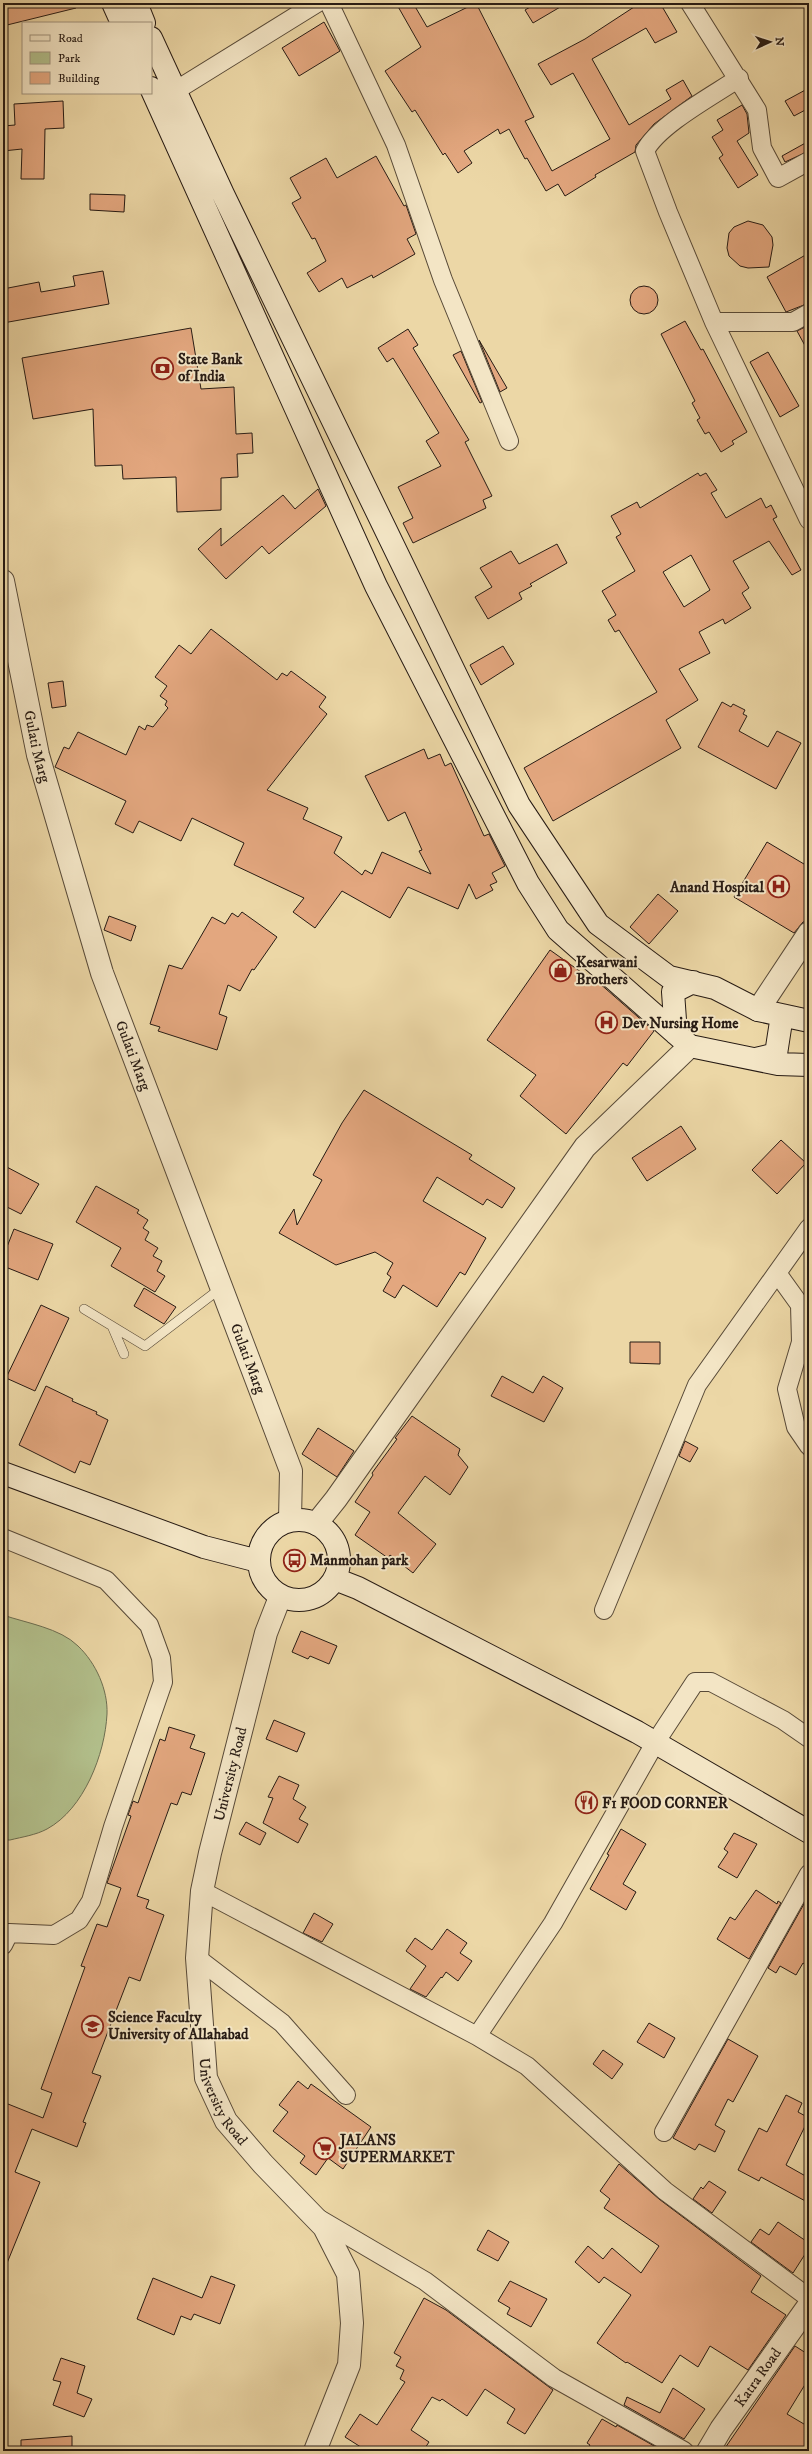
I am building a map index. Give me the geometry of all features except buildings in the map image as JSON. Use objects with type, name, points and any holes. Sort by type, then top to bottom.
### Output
[{"type":"main road","points":[[113,3],[122,22]]},
{"type":"main road","points":[[136,3],[144,22]]},
{"type":"main road","points":[[152,40],[175,91],[519,805],[598,924],[669,977],[715,988],[758,1010],[809,1021]]},
{"type":"main road","points":[[152,90],[376,586],[528,883],[558,930],[683,1040],[756,1060],[778,1064],[809,1064]]},
{"type":"main road","name":"Gulati Marg","points":[[3,581],[10,650],[38,755],[102,973],[291,1471],[290,1520]]},
{"type":"main road","points":[[758,1010],[809,933]]},
{"type":"main road","points":[[683,1040],[673,992],[693,982]]},
{"type":"main road","points":[[756,1060],[776,1054],[782,1015]]},
{"type":"main road","points":[[316,1524],[336,1499],[585,1147],[683,1040]]},
{"type":"main road","points":[[3,1473],[204,1547],[258,1561]]},
{"type":"main road","points":[[290,1520],[303,1520],[316,1524],[329,1533],[337,1547],[339,1563],[335,1579],[325,1592],[311,1599],[296,1601],[280,1597],[264,1582],[258,1561],[260,1547],[267,1535],[277,1526],[290,1520]]},
{"type":"main road","points":[[335,1579],[358,1588],[655,1743],[809,1832]]},
{"type":"main road","name":"University Road","points":[[280,1597],[266,1633],[202,1891],[197,1958],[206,2078],[226,2121],[262,2164],[324,2228],[348,2274],[352,2323],[349,2365],[315,2451]]},
{"type":"main road","name":"Katra Road","points":[[708,2451],[721,2429],[809,2305]]},
{"type":"street","points":[[175,91],[317,3]]},
{"type":"street","points":[[329,3],[396,145],[443,280],[509,441]]},
{"type":"street","points":[[690,3],[739,78],[757,110],[762,148],[778,178],[809,161]]},
{"type":"street","points":[[739,78],[672,123],[650,141],[646,151],[665,205],[714,322],[809,520]]},
{"type":"street","points":[[714,322],[793,322],[809,313]]},
{"type":"street","points":[[604,1610],[697,1385],[809,1228]]},
{"type":"street","points":[[776,1273],[800,1305],[801,1342],[787,1389],[796,1427],[809,1446]]},
{"type":"street","points":[[3,1538],[106,1580],[149,1625],[161,1658],[163,1682],[113,1827],[91,1901],[79,1920],[54,1935],[5,1936]]},
{"type":"street","points":[[477,2036],[553,1923],[655,1743],[695,1682],[711,1682],[783,1720],[809,1738]]},
{"type":"street","points":[[664,2132],[809,1874]]},
{"type":"street","points":[[202,1891],[477,2036],[527,2066],[665,2191],[809,2298]]},
{"type":"street","points":[[197,1958],[282,2023],[346,2095]]},
{"type":"street","points":[[310,2214],[424,2280],[554,2378],[684,2451]]},
{"type":"lane","points":[[84,1310],[145,1346],[221,1288]]},
{"type":"lane","points":[[112,1326],[124,1354]]},
{"type":"green space","points":[[3,1615],[52,1630],[71,1640],[78,1646],[90,1660],[100,1677],[107,1705],[105,1730],[97,1763],[82,1794],[72,1808],[60,1820],[47,1829],[10,1840],[3,1840]]},
{"type":"place","name":"State Bank of India","points":[[163,368]]},
{"type":"place","name":"Anand Hospital","points":[[779,887]]},
{"type":"place","name":"Kesarwani Brothers","points":[[560,971]]},
{"type":"place","name":"Dev Nursing Home","points":[[606,1023]]},
{"type":"place","name":"Manmohan park","points":[[295,1560]]},
{"type":"place","name":"F1 FOOD CORNER","points":[[586,1803]]},
{"type":"place","name":"Science Faculty University of Allahabad","points":[[93,2026]]},
{"type":"place","name":"JALANS SUPERMARKET","points":[[325,2149]]}]
